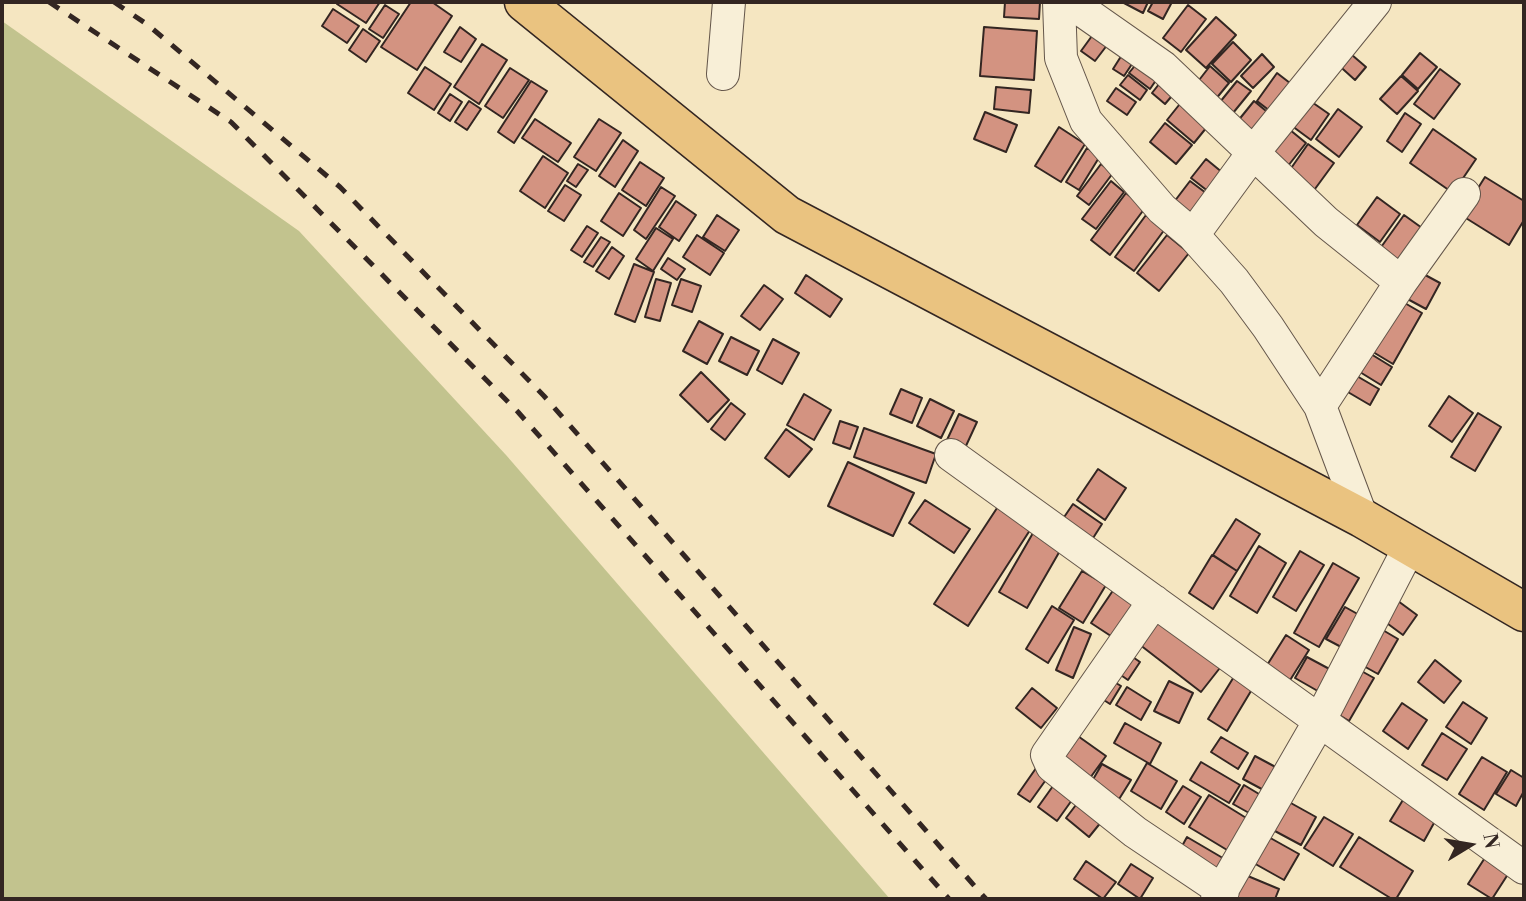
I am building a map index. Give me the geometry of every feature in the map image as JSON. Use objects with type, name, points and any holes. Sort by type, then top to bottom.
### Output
[{"type":"main road","points":[[524,2],[787,215],[1362,518],[1524,612]]},
{"type":"street","points":[[723,74],[729,2]]},
{"type":"street","points":[[1059,2],[1061,58],[1086,121],[1162,209],[1194,235],[1234,281],[1268,327],[1320,406],[1362,518]]},
{"type":"street","points":[[1070,2],[1163,67],[1326,222],[1401,282]]},
{"type":"street","points":[[1194,235],[1253,153],[1376,2]]},
{"type":"street","points":[[1320,406],[1401,282],[1464,194]]},
{"type":"street","points":[[951,455],[1524,868]]},
{"type":"street","points":[[1154,601],[1047,755],[1052,766],[1220,895],[1319,722],[1410,546]]},
{"type":"green space","points":[[2,21],[299,231],[506,455],[890,899],[2,899]]},
{"type":"building","points":[[380,2],[366,23],[337,4]]},
{"type":"building","points":[[411,2],[432,2],[452,16],[417,70],[381,47]]},
{"type":"building","points":[[1005,2],[1040,2],[1039,19],[1004,17]]},
{"type":"building","points":[[1122,2],[1148,2],[1143,13]]},
{"type":"building","points":[[1153,2],[1172,2],[1163,19],[1148,11]]},
{"type":"building","points":[[385,5],[399,14],[383,38],[369,29]]},
{"type":"building","points":[[1188,5],[1206,19],[1181,52],[1163,38]]},
{"type":"building","points":[[333,9],[359,26],[347,43],[322,26]]},
{"type":"building","points":[[1216,17],[1236,35],[1206,68],[1186,50]]},
{"type":"building","points":[[460,27],[476,39],[461,62],[444,52]]},
{"type":"building","points":[[984,27],[1037,31],[1034,80],[980,76]]},
{"type":"building","points":[[363,29],[380,41],[366,62],[349,50]]},
{"type":"building","points":[[1097,29],[1111,40],[1095,61],[1081,51]]},
{"type":"building","points":[[1233,42],[1251,60],[1231,82],[1212,64]]},
{"type":"building","points":[[482,44],[507,60],[479,104],[454,87]]},
{"type":"building","points":[[1345,49],[1366,67],[1355,80],[1334,61]]},
{"type":"building","points":[[1125,50],[1136,58],[1124,76],[1113,69]]},
{"type":"building","points":[[1420,53],[1437,67],[1418,89],[1402,75]]},
{"type":"building","points":[[1262,54],[1274,67],[1253,88],[1241,76]]},
{"type":"building","points":[[1141,58],[1161,73],[1150,89],[1129,73]]},
{"type":"building","points":[[1210,66],[1229,83],[1215,100],[1196,84]]},
{"type":"building","points":[[425,67],[451,84],[434,110],[408,93]]},
{"type":"building","points":[[510,68],[529,80],[503,118],[485,106]]},
{"type":"building","points":[[1440,69],[1460,84],[1434,119],[1414,104]]},
{"type":"building","points":[[1277,73],[1299,90],[1279,118],[1257,101]]},
{"type":"building","points":[[1128,75],[1147,90],[1140,100],[1120,85]]},
{"type":"building","points":[[1401,76],[1418,91],[1397,114],[1380,99]]},
{"type":"building","points":[[1163,79],[1177,90],[1165,104],[1152,93]]},
{"type":"building","points":[[531,81],[547,91],[514,143],[498,132]]},
{"type":"building","points":[[1237,81],[1251,91],[1233,113],[1220,102]]},
{"type":"building","points":[[996,87],[1031,90],[1029,113],[994,109]]},
{"type":"building","points":[[1116,88],[1136,102],[1127,115],[1107,101]]},
{"type":"building","points":[[450,94],[462,102],[450,121],[438,113]]},
{"type":"building","points":[[1306,98],[1329,114],[1311,140],[1288,123]]},
{"type":"building","points":[[1183,100],[1211,122],[1194,143],[1167,120]]},
{"type":"building","points":[[469,101],[481,109],[467,130],[455,122]]},
{"type":"building","points":[[1254,101],[1277,120],[1257,146],[1233,127]]},
{"type":"building","points":[[1338,109],[1362,127],[1339,157],[1316,139]]},
{"type":"building","points":[[985,112],[1017,125],[1006,152],[974,139]]},
{"type":"building","points":[[1405,113],[1421,124],[1402,152],[1387,141]]},
{"type":"building","points":[[535,119],[571,143],[558,162],[522,138]]},
{"type":"building","points":[[599,119],[621,133],[596,171],[574,157]]},
{"type":"building","points":[[1165,123],[1192,145],[1176,164],[1150,142]]},
{"type":"building","points":[[1284,125],[1306,143],[1284,171],[1261,153]]},
{"type":"building","points":[[1059,127],[1085,144],[1061,182],[1035,166]]},
{"type":"building","points":[[1433,129],[1476,159],[1453,193],[1410,163]]},
{"type":"building","points":[[623,140],[638,151],[615,187],[599,176]]},
{"type":"building","points":[[1308,144],[1334,163],[1312,193],[1287,174]]},
{"type":"building","points":[[1087,148],[1100,156],[1079,190],[1066,182]]},
{"type":"building","points":[[543,156],[568,173],[545,208],[520,191]]},
{"type":"building","points":[[1206,159],[1223,173],[1209,192],[1191,178]]},
{"type":"building","points":[[640,162],[664,178],[646,206],[622,190]]},
{"type":"building","points":[[578,164],[588,170],[576,187],[567,181]]},
{"type":"building","points":[[1101,164],[1113,173],[1089,205],[1077,196]]},
{"type":"building","points":[[1485,177],[1524,201],[1524,220],[1509,245],[1461,215]]},
{"type":"building","points":[[1111,181],[1124,192],[1096,229],[1082,219]]},
{"type":"building","points":[[1190,181],[1206,193],[1190,215],[1174,202]]},
{"type":"building","points":[[565,185],[581,195],[564,221],[548,211]]},
{"type":"building","points":[[661,187],[675,196],[646,239],[634,230]]},
{"type":"building","points":[[619,193],[641,208],[623,236],[601,221]]},
{"type":"building","points":[[1126,193],[1145,208],[1110,255],[1091,240]]},
{"type":"building","points":[[1377,197],[1400,214],[1380,242],[1357,225]]},
{"type":"building","points":[[676,201],[696,215],[679,241],[659,227]]},
{"type":"building","points":[[717,215],[739,230],[725,251],[703,237]]},
{"type":"building","points":[[1146,215],[1165,229],[1134,271],[1115,257]]},
{"type":"building","points":[[1404,215],[1429,233],[1403,268],[1379,250]]},
{"type":"building","points":[[587,226],[598,233],[582,257],[571,250]]},
{"type":"building","points":[[656,228],[673,239],[653,271],[636,259]]},
{"type":"building","points":[[697,235],[724,253],[710,275],[683,257]]},
{"type":"building","points":[[1167,235],[1189,253],[1159,291],[1137,273]]},
{"type":"building","points":[[601,237],[610,242],[593,267],[584,262]]},
{"type":"building","points":[[612,247],[624,256],[609,279],[596,271]]},
{"type":"building","points":[[668,258],[685,269],[677,280],[661,269]]},
{"type":"building","points":[[634,264],[654,272],[635,322],[615,314]]},
{"type":"building","points":[[1416,270],[1440,283],[1426,309],[1402,296]]},
{"type":"building","points":[[806,275],[842,299],[830,317],[795,293]]},
{"type":"building","points":[[656,279],[671,283],[660,321],[645,317]]},
{"type":"building","points":[[681,279],[701,286],[692,312],[672,305]]},
{"type":"building","points":[[764,285],[783,299],[760,330],[741,316]]},
{"type":"building","points":[[1396,298],[1422,313],[1393,364],[1368,349]]},
{"type":"building","points":[[699,321],[723,334],[707,364],[683,351]]},
{"type":"building","points":[[731,337],[759,351],[747,375],[719,361]]},
{"type":"building","points":[[773,339],[799,353],[782,384],[757,370]]},
{"type":"building","points":[[1366,351],[1392,367],[1381,385],[1355,369]]},
{"type":"building","points":[[701,372],[729,400],[708,422],[680,395]]},
{"type":"building","points":[[1350,372],[1379,389],[1370,405],[1341,388]]},
{"type":"building","points":[[901,389],[922,398],[912,423],[890,414]]},
{"type":"building","points":[[804,394],[831,410],[814,440],[787,425]]},
{"type":"building","points":[[1449,396],[1473,413],[1452,442],[1429,426]]},
{"type":"building","points":[[930,399],[954,411],[941,438],[917,426]]},
{"type":"building","points":[[731,403],[745,414],[725,440],[711,429]]},
{"type":"building","points":[[1478,413],[1501,427],[1475,471],[1451,457]]},
{"type":"building","points":[[959,414],[977,422],[965,448],[947,440]]},
{"type":"building","points":[[840,421],[858,427],[850,449],[833,443]]},
{"type":"building","points":[[864,428],[936,454],[926,483],[854,457]]},
{"type":"building","points":[[786,429],[812,449],[789,477],[765,458]]},
{"type":"building","points":[[848,462],[914,493],[893,536],[828,506]]},
{"type":"building","points":[[1098,469],[1126,488],[1105,520],[1077,500]]},
{"type":"building","points":[[925,500],[970,529],[954,553],[909,523]]},
{"type":"building","points":[[1073,504],[1102,524],[1088,546],[1058,526]]},
{"type":"building","points":[[999,505],[1032,527],[968,626],[934,604]]},
{"type":"building","points":[[1236,519],[1260,534],[1237,571],[1213,555]]},
{"type":"building","points":[[1033,533],[1061,549],[1027,608],[999,592]]},
{"type":"building","points":[[1259,546],[1286,563],[1257,613],[1230,596]]},
{"type":"building","points":[[1300,551],[1324,565],[1296,611],[1273,597]]},
{"type":"building","points":[[1212,555],[1237,571],[1213,609],[1189,593]]},
{"type":"building","points":[[1333,563],[1359,578],[1319,647],[1294,633]]},
{"type":"building","points":[[1082,571],[1106,585],[1083,623],[1059,608]]},
{"type":"building","points":[[1116,586],[1145,605],[1120,642],[1091,623]]},
{"type":"building","points":[[1398,601],[1417,615],[1403,635],[1384,621]]},
{"type":"building","points":[[1052,606],[1074,620],[1048,663],[1026,649]]},
{"type":"building","points":[[1345,607],[1363,617],[1345,649],[1326,639]]},
{"type":"building","points":[[1157,612],[1223,664],[1201,692],[1135,641]]},
{"type":"building","points":[[1074,627],[1091,634],[1073,678],[1056,670]]},
{"type":"building","points":[[1381,629],[1398,639],[1378,674],[1360,664]]},
{"type":"building","points":[[1286,635],[1309,650],[1287,685],[1264,670]]},
{"type":"building","points":[[1124,651],[1140,662],[1128,680],[1112,669]]},
{"type":"building","points":[[1307,657],[1335,672],[1323,694],[1295,678]]},
{"type":"building","points":[[1435,660],[1461,681],[1444,703],[1418,682]]},
{"type":"building","points":[[1356,668],[1374,678],[1349,721],[1331,710]]},
{"type":"building","points":[[1235,675],[1254,686],[1227,731],[1208,719]]},
{"type":"building","points":[[1106,677],[1121,686],[1110,704],[1096,695]]},
{"type":"building","points":[[1169,681],[1193,693],[1179,723],[1154,711]]},
{"type":"building","points":[[1127,687],[1151,702],[1141,720],[1116,705]]},
{"type":"building","points":[[1032,688],[1057,708],[1041,728],[1016,708]]},
{"type":"building","points":[[1463,702],[1487,718],[1471,744],[1446,727]]},
{"type":"building","points":[[1402,703],[1427,720],[1408,749],[1383,731]]},
{"type":"building","points":[[1125,723],[1161,743],[1150,764],[1114,743]]},
{"type":"building","points":[[1068,729],[1106,756],[1090,778],[1053,752]]},
{"type":"building","points":[[1442,733],[1467,749],[1447,780],[1422,765]]},
{"type":"building","points":[[1221,737],[1248,753],[1238,769],[1211,752]]},
{"type":"building","points":[[1255,756],[1283,771],[1271,794],[1243,779]]},
{"type":"building","points":[[1482,757],[1507,772],[1484,810],[1459,794]]},
{"type":"building","points":[[1041,761],[1053,770],[1030,802],[1018,794]]},
{"type":"building","points":[[1201,762],[1240,785],[1229,803],[1190,780]]},
{"type":"building","points":[[1147,763],[1177,781],[1161,809],[1131,791]]},
{"type":"building","points":[[1102,764],[1131,780],[1116,804],[1088,788]]},
{"type":"building","points":[[1511,770],[1524,778],[1524,791],[1516,806],[1496,794]]},
{"type":"building","points":[[1058,779],[1077,793],[1057,821],[1038,807]]},
{"type":"building","points":[[1244,785],[1269,800],[1258,818],[1233,804]]},
{"type":"building","points":[[1183,786],[1201,797],[1184,824],[1166,812]]},
{"type":"building","points":[[1209,795],[1256,824],[1237,856],[1189,827]]},
{"type":"building","points":[[1406,795],[1439,814],[1424,841],[1390,821]]},
{"type":"building","points":[[1082,797],[1106,816],[1089,837],[1066,818]]},
{"type":"building","points":[[1289,802],[1316,817],[1301,845],[1273,830]]},
{"type":"building","points":[[1324,817],[1353,834],[1333,866],[1304,848]]},
{"type":"building","points":[[1265,835],[1299,854],[1284,880],[1250,861]]},
{"type":"building","points":[[1187,837],[1233,864],[1222,883],[1176,857]]},
{"type":"building","points":[[1359,837],[1413,871],[1396,899],[1340,867]]},
{"type":"building","points":[[1488,853],[1512,868],[1492,899],[1468,884]]},
{"type":"building","points":[[1086,861],[1116,882],[1103,899],[1074,879]]},
{"type":"building","points":[[1131,864],[1153,878],[1140,899],[1118,884]]},
{"type":"building","points":[[1243,874],[1279,889],[1275,899],[1233,899]]},
{"type":"railway","points":[[49,2],[231,122],[518,412],[949,899]]},
{"type":"railway","points":[[114,2],[148,25],[340,187],[544,396],[986,899]]}]
